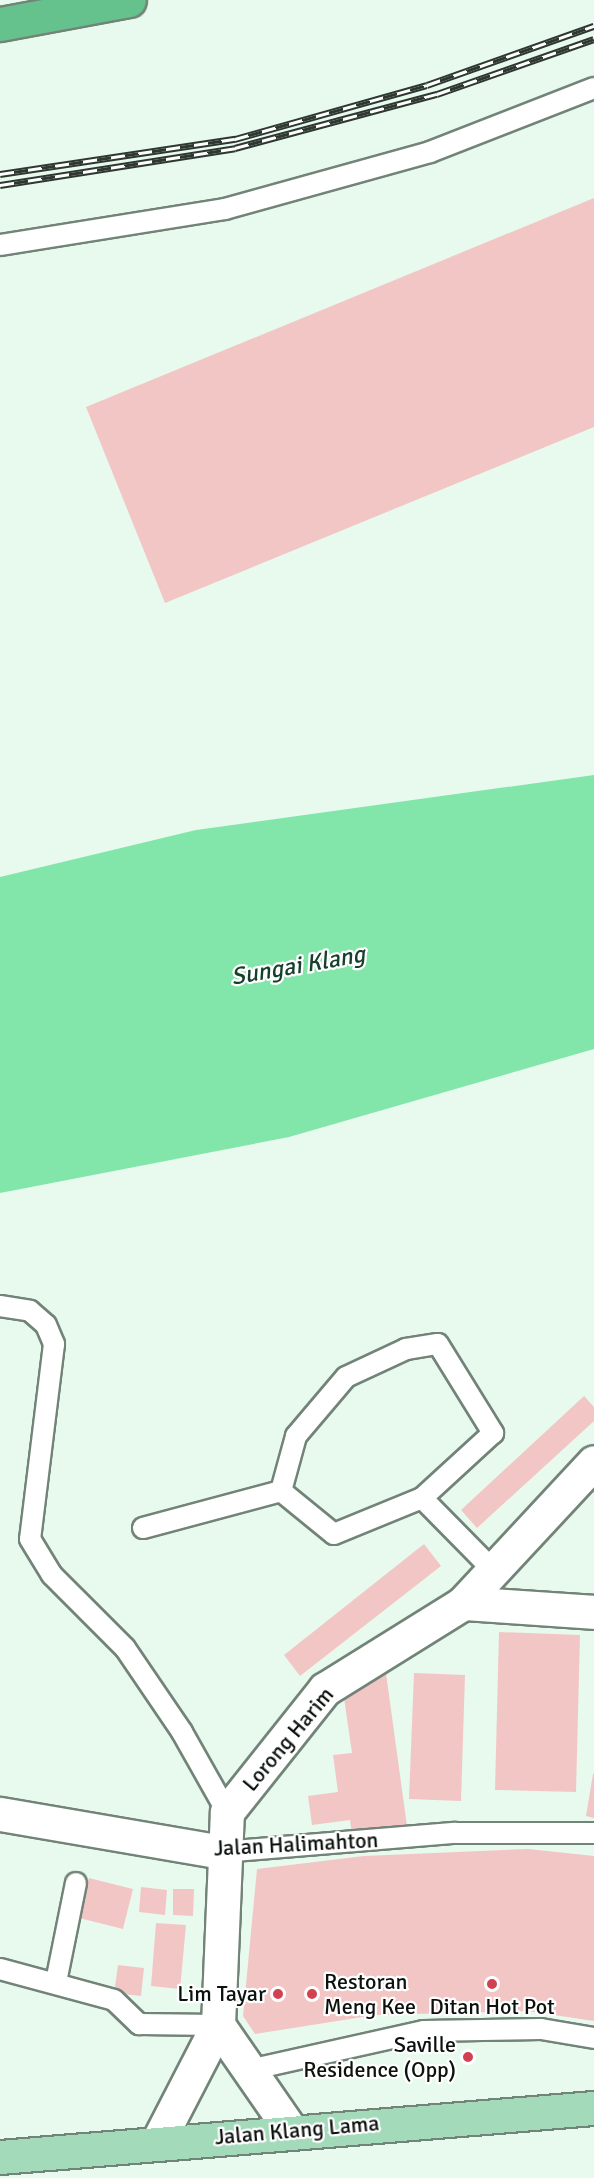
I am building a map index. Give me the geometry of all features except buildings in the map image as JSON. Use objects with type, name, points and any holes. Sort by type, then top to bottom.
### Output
[{"type":"highway","points":[[0,24],[129,0]]},
{"type":"main road","name":"Jalan Klang Lama","points":[[0,2157],[290,2129],[594,2108]]},
{"type":"street","name":"Lorong Harim","points":[[158,2141],[218,2025],[222,1852],[227,1812],[325,1689],[464,1603],[594,1462]]},
{"type":"street","points":[[464,1603],[594,1612]]},
{"type":"street","name":"Jalan Halimahton","points":[[0,1814],[222,1852]]},
{"type":"street","points":[[218,2025],[290,2129]]},
{"type":"lane","points":[[0,245],[225,209],[430,152],[594,88]]},
{"type":"lane","points":[[0,1306],[30,1311],[46,1325],[54,1344],[30,1539],[52,1575],[125,1648],[182,1732],[227,1812]]},
{"type":"lane","points":[[438,1344],[493,1433],[422,1498],[334,1534],[281,1491],[296,1436],[346,1377],[406,1349],[438,1344]]},
{"type":"lane","points":[[143,1528],[281,1491]]},
{"type":"lane","points":[[422,1498],[493,1570]]},
{"type":"lane","name":"Jalan Halimahton","points":[[222,1852],[455,1833],[594,1833]]},
{"type":"lane","points":[[56,1982],[76,1883]]},
{"type":"lane","points":[[0,1969],[56,1982],[114,2000],[139,2024],[218,2025]]},
{"type":"lane","points":[[249,2070],[424,2031],[541,2029],[594,2038]]},
{"type":"water","name":"Sungai Klang","points":[[594,775],[594,1049],[289,1137],[0,1193],[0,877],[196,830]]},
{"type":"railway","points":[[0,174],[235,139],[427,85],[594,26]]},
{"type":"railway","points":[[0,185],[235,148],[437,94],[594,39]]},
{"type":"place","name":"Ditan Hot Pot","points":[[492,1984]]},
{"type":"place","name":"Lim Tayar","points":[[278,1994]]},
{"type":"place","name":"Restoran Meng Kee","points":[[312,1994]]},
{"type":"place","name":"Saville Residence (Opp)","points":[[468,2057]]}]
